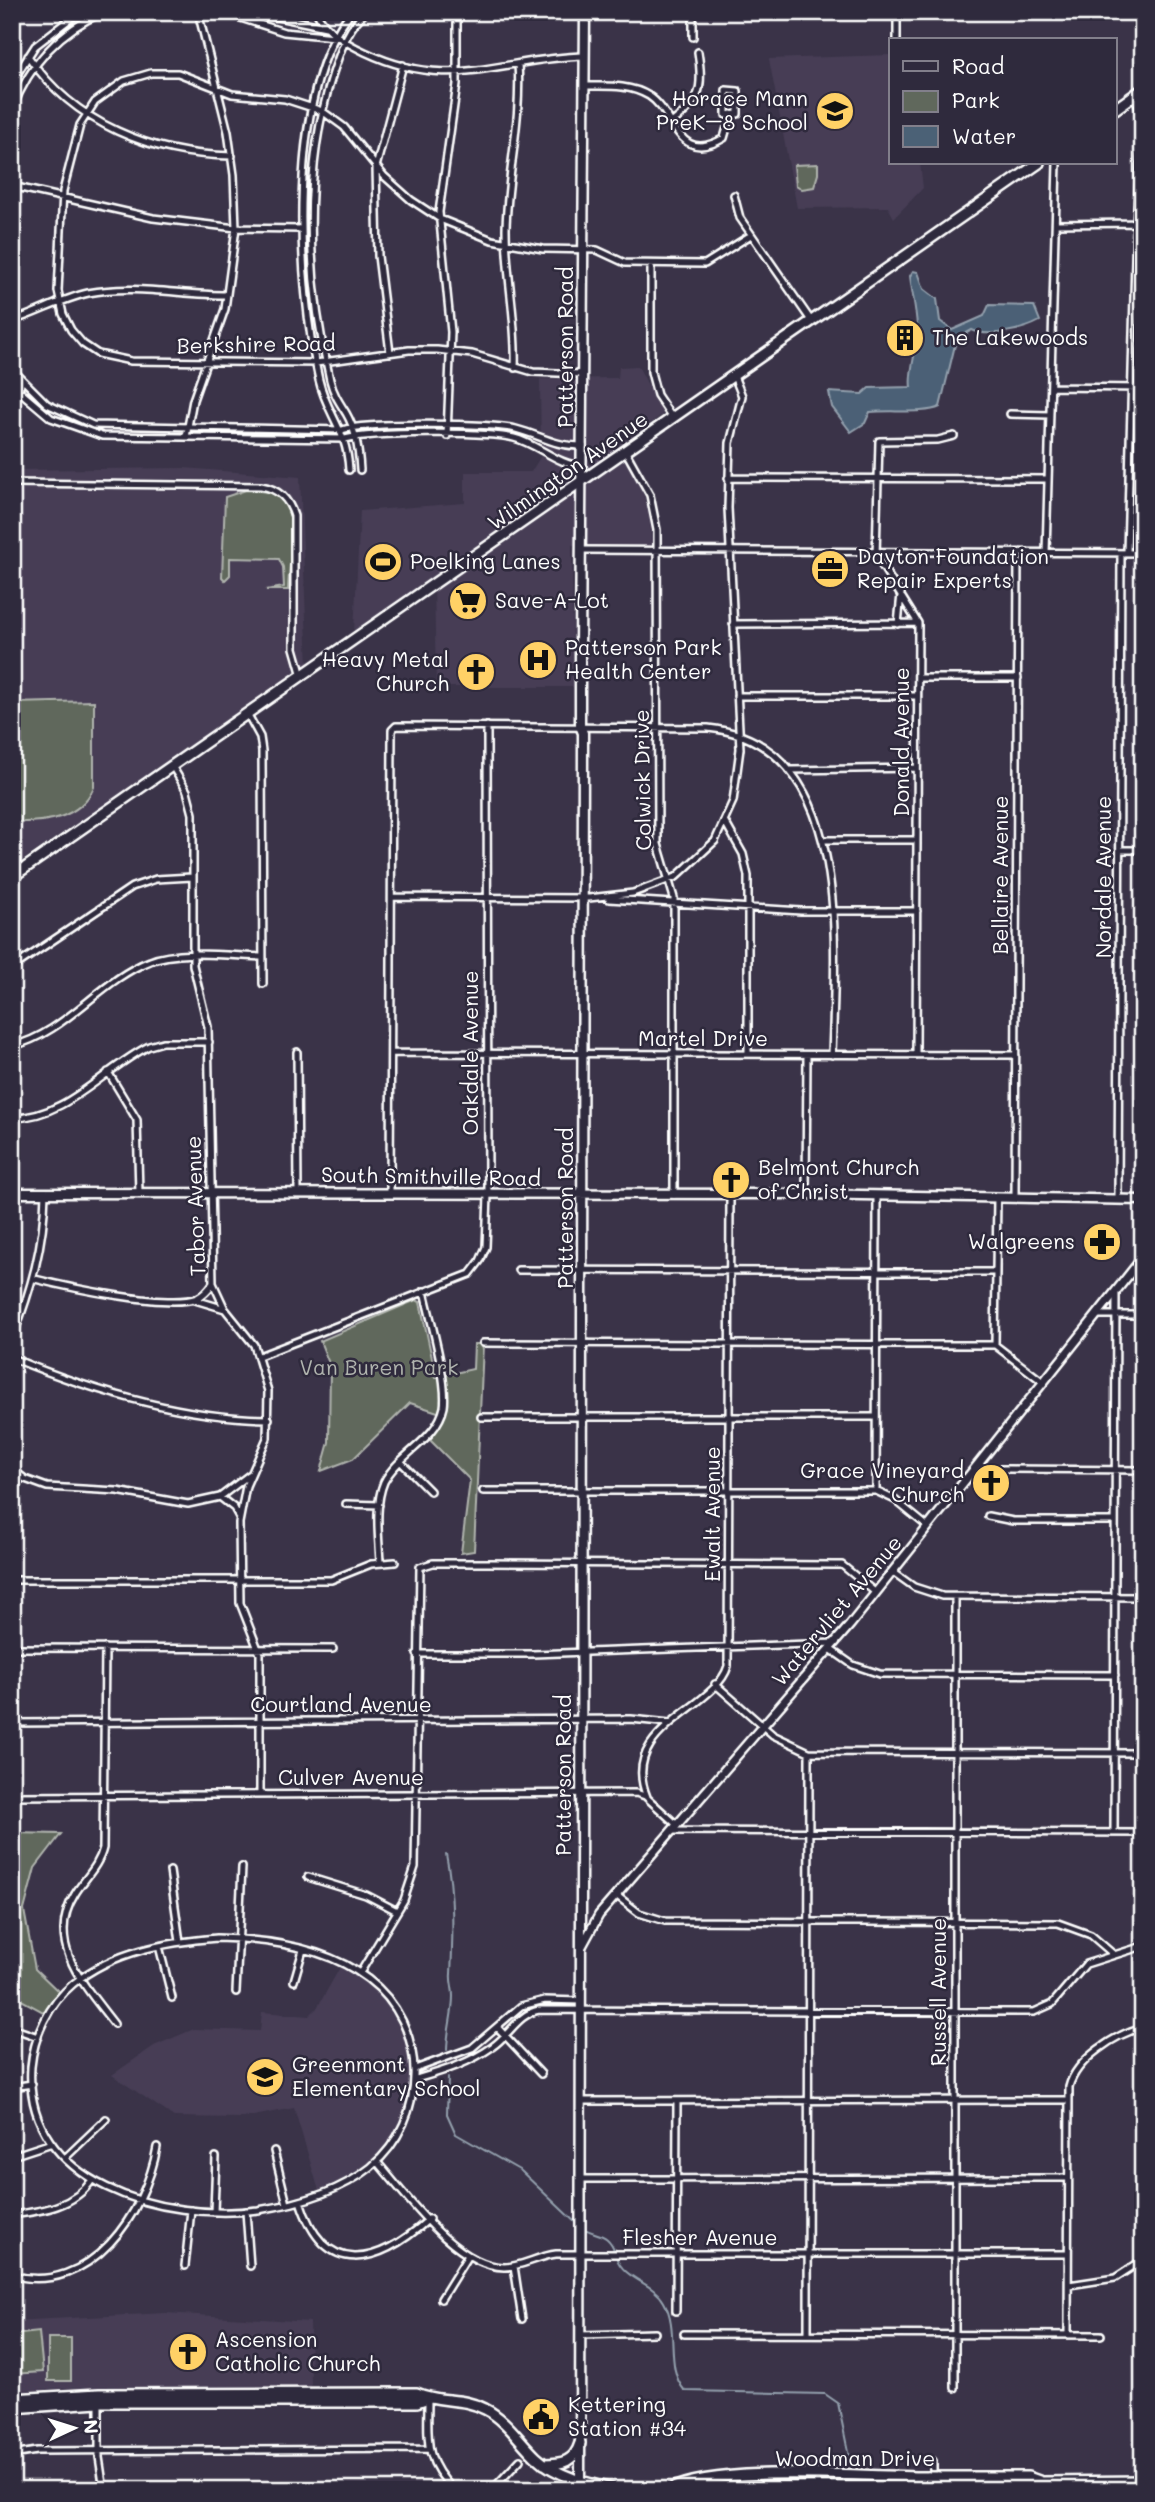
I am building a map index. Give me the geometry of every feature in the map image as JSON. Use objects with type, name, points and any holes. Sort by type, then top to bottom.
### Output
[{"type":"main road","name":"Patterson Road","points":[[580,2485],[583,1054],[586,898],[583,733],[580,726],[580,550],[583,466],[585,12]]},
{"type":"main road","points":[[1116,108],[1143,89]]},
{"type":"main road","name":"Wilmington Avenue","points":[[12,877],[626,453],[1038,164]]},
{"type":"main road","name":"South Smithville Road","points":[[12,1193],[584,1196],[806,1194],[1143,1200]]},
{"type":"main road","points":[[12,2399],[42,2395],[417,2402],[428,2398],[462,2401],[485,2408],[507,2425],[544,2464],[580,2485],[616,2490]]},
{"type":"main road","points":[[12,2408],[99,2402],[273,2398]]},
{"type":"main road","points":[[544,2464],[561,2464],[569,2460],[577,2453],[580,2443]]},
{"type":"main road","name":"Woodman Drive","points":[[669,2490],[682,2484],[732,2477],[851,2481],[892,2487],[933,2480]]},
{"type":"main road","name":"Woodman Drive","points":[[722,2490],[851,2481],[1008,2482],[1028,2477],[1042,2482],[1143,2481]]},
{"type":"street","points":[[12,82],[28,56],[57,26],[79,12]]},
{"type":"street","points":[[12,110],[34,65],[68,32],[104,12]]},
{"type":"street","points":[[186,437],[186,427],[228,295],[236,228],[232,156],[198,12]]},
{"type":"street","points":[[222,12],[292,34],[335,37],[403,65],[458,73],[555,57],[585,56]]},
{"type":"street","points":[[254,12],[326,27]]},
{"type":"street","points":[[316,12],[335,37]]},
{"type":"street","points":[[349,470],[343,434],[323,394],[316,363],[305,285],[302,229],[303,167],[312,107],[335,37],[351,12]]},
{"type":"street","points":[[360,470],[353,431],[333,391],[326,361],[315,284],[313,167],[322,111],[345,41],[366,12]]},
{"type":"street","points":[[447,436],[452,351],[440,219],[458,73],[457,12]]},
{"type":"street","points":[[692,12],[693,37]]},
{"type":"street","points":[[897,12],[897,38]]},
{"type":"street","points":[[670,124],[692,107],[699,97],[698,52]]},
{"type":"street","points":[[28,56],[34,65],[86,113],[111,128],[153,146],[200,155],[232,156]]},
{"type":"street","points":[[514,368],[507,206],[517,116],[518,64]]},
{"type":"street","points":[[390,353],[378,256],[376,167],[403,65]]},
{"type":"street","points":[[86,113],[108,90],[141,75],[178,73],[243,97],[285,99],[322,111],[348,132],[376,167],[411,200],[440,219],[507,244],[602,251],[625,263],[710,262],[751,235]]},
{"type":"street","points":[[585,86],[625,87],[643,92],[657,102],[679,136],[688,142],[710,143],[724,138],[732,114]]},
{"type":"street","points":[[726,90],[738,91],[738,114],[732,114],[726,115],[726,90]]},
{"type":"street","name":"Nordale Avenue","points":[[1118,1200],[1124,553],[1136,223],[1141,190],[1143,119],[1134,95]]},
{"type":"street","name":"Berkshire Road","points":[[86,113],[75,138],[63,197],[58,262],[60,302],[71,330],[83,344],[98,354],[119,360],[316,363],[420,350],[452,351],[541,373],[583,374]]},
{"type":"street","points":[[1046,553],[1057,164]]},
{"type":"street","points":[[12,186],[153,218],[236,228],[313,229]]},
{"type":"street","points":[[734,195],[737,213],[812,322]]},
{"type":"street","points":[[1056,224],[1136,223]]},
{"type":"street","points":[[651,264],[651,372],[657,395],[673,419]]},
{"type":"street","points":[[12,321],[85,294],[128,288],[228,295]]},
{"type":"street","points":[[12,369],[22,382],[56,410],[93,425],[513,438],[572,466],[583,466]]},
{"type":"street","points":[[586,898],[633,893],[668,881],[699,858],[715,841],[726,822],[738,781],[739,734],[728,478],[732,432],[741,396],[734,376]]},
{"type":"street","points":[[14,387],[22,382]]},
{"type":"street","points":[[14,387],[51,418],[91,434],[186,437],[343,434],[353,431],[447,426],[502,426],[554,445],[583,446]]},
{"type":"street","points":[[12,432],[16,432],[14,387]]},
{"type":"street","points":[[1051,387],[1143,388]]},
{"type":"street","points":[[1010,414],[1050,415]]},
{"type":"street","points":[[876,551],[879,441],[938,440],[954,436]]},
{"type":"street","name":"Colwick Drive","points":[[626,453],[641,475],[652,503],[657,551],[658,844],[674,902],[674,1196]]},
{"type":"street","points":[[728,478],[1048,479]]},
{"type":"street","points":[[12,483],[261,486],[283,495],[294,516],[293,648],[302,677]]},
{"type":"street","points":[[580,550],[1143,553]]},
{"type":"street","name":"Donald Avenue","points":[[876,551],[918,624],[916,1055]]},
{"type":"street","name":"Bellaire Avenue","points":[[1015,1198],[1018,553]]},
{"type":"street","points":[[898,624],[901,594]]},
{"type":"street","points":[[733,624],[918,624]]},
{"type":"street","points":[[918,678],[1018,678]]},
{"type":"street","points":[[737,696],[917,696]]},
{"type":"street","points":[[248,715],[260,737],[262,751],[262,984]]},
{"type":"street","points":[[390,1194],[392,730],[399,725],[713,728],[739,734],[761,745],[791,770],[812,808],[823,840],[830,873],[833,911],[832,1055]]},
{"type":"street","name":"Oakdale Avenue","points":[[259,1356],[464,1278],[480,1261],[487,1237],[488,1195],[486,726]]},
{"type":"street","name":"Tabor Avenue","points":[[172,766],[192,806],[193,975],[207,1021],[209,1042],[213,1283],[225,1309],[250,1338],[259,1356],[268,1391],[269,1419],[264,1447],[243,1496],[239,1520],[242,1611],[259,1650],[260,1794]]},
{"type":"street","points":[[791,770],[917,768]]},
{"type":"street","points":[[726,822],[746,864],[749,906],[748,1054]]},
{"type":"street","points":[[823,840],[917,840]]},
{"type":"street","points":[[1121,850],[1143,850]]},
{"type":"street","points":[[12,968],[132,887],[156,879],[192,877]]},
{"type":"street","points":[[392,897],[586,898],[833,911],[917,911]]},
{"type":"street","points":[[12,1046],[40,1034],[147,962],[193,956],[263,957]]},
{"type":"street","points":[[12,1118],[36,1116],[55,1109],[149,1046],[209,1042]]},
{"type":"street","points":[[297,1052],[298,1194]]},
{"type":"street","name":"Martel Drive","points":[[390,1053],[1016,1055]]},
{"type":"street","points":[[806,1194],[807,1055]]},
{"type":"street","points":[[108,1072],[138,1120],[139,1193]]},
{"type":"street","points":[[12,1339],[35,1279],[44,1225],[45,1193]]},
{"type":"street","name":"Ewalt Avenue","points":[[647,1798],[642,1781],[644,1758],[670,1723],[727,1671],[730,1195]]},
{"type":"street","points":[[876,1491],[877,1195]]},
{"type":"street","points":[[995,1345],[997,1197]]},
{"type":"street","name":"Watervliet Avenue","points":[[581,1949],[594,1923],[616,1895],[833,1646],[1143,1257]]},
{"type":"street","points":[[519,1270],[996,1272]]},
{"type":"street","points":[[35,1279],[109,1295],[192,1299],[225,1309]]},
{"type":"street","points":[[192,1299],[200,1296],[213,1283]]},
{"type":"street","points":[[1114,1832],[1116,1290]]},
{"type":"street","points":[[380,1563],[379,1505],[385,1481],[435,1426],[444,1406],[444,1386],[424,1291]]},
{"type":"street","points":[[1097,1315],[1143,1315]]},
{"type":"street","points":[[483,1343],[995,1345],[1044,1382]]},
{"type":"street","points":[[12,1358],[72,1380],[150,1402],[221,1417],[269,1419]]},
{"type":"street","points":[[481,1417],[876,1418]]},
{"type":"street","points":[[401,1462],[430,1491]]},
{"type":"street","points":[[978,1464],[988,1469],[1143,1470]]},
{"type":"street","points":[[12,1469],[33,1483],[55,1489],[117,1491],[179,1504],[220,1497],[253,1470]]},
{"type":"street","points":[[483,1491],[876,1491],[895,1500],[929,1527]]},
{"type":"street","points":[[220,1497],[234,1508],[239,1520]]},
{"type":"street","points":[[346,1504],[379,1505]]},
{"type":"street","points":[[988,1516],[1013,1521],[1115,1521]]},
{"type":"street","points":[[12,1580],[331,1580],[380,1563],[395,1562]]},
{"type":"street","points":[[360,1973],[397,1912],[410,1886],[415,1867],[420,1567],[433,1563],[842,1565],[876,1593]]},
{"type":"street","points":[[893,1572],[925,1592],[955,1597],[1143,1597]]},
{"type":"street","name":"Russell Avenue","points":[[955,1597],[955,2388]]},
{"type":"street","points":[[417,1654],[833,1646],[853,1665],[867,1671],[955,1675],[1115,1675]]},
{"type":"street","points":[[12,1648],[333,1649]]},
{"type":"street","points":[[104,1648],[102,1856],[74,1895],[64,1927],[68,1956],[80,1979],[114,2024]]},
{"type":"street","points":[[715,1684],[781,1741],[809,1752],[1143,1753]]},
{"type":"street","name":"Courtland Avenue","points":[[12,1723],[582,1720],[661,1720],[670,1723]]},
{"type":"street","points":[[808,2334],[809,1752]]},
{"type":"street","name":"Culver Avenue","points":[[12,1796],[636,1793],[647,1798]]},
{"type":"street","points":[[647,1798],[675,1828],[1143,1833]]},
{"type":"street","points":[[236,1992],[242,1867]]},
{"type":"street","points":[[170,1871],[180,1942]]},
{"type":"street","points":[[308,1877],[366,1895],[397,1912]]},
{"type":"street","points":[[616,1895],[639,1913],[665,1921],[1058,1923],[1085,1932],[1113,1954]]},
{"type":"street","points":[[238,1938],[303,1950],[360,1973],[382,1991],[397,2010],[408,2034],[416,2079],[404,2124],[377,2162],[344,2184],[300,2201],[246,2211],[214,2212],[141,2200],[92,2179],[65,2158],[52,2143],[39,2119],[32,2084],[37,2036],[59,1998],[80,1979],[109,1963],[159,1946],[238,1938]]},
{"type":"street","points":[[159,1946],[172,1998]]},
{"type":"street","points":[[416,2079],[461,2065],[505,2036],[533,2011],[1041,2011],[1052,2004],[1080,1968],[1113,1954],[1143,1946]]},
{"type":"street","points":[[294,1981],[303,1950]]},
{"type":"street","points":[[415,2069],[462,2054],[498,2028],[520,2006],[545,2000],[580,2001]]},
{"type":"street","points":[[1068,2333],[1068,2101],[1071,2079],[1084,2062],[1127,2033],[1143,2027]]},
{"type":"street","points":[[12,2028],[37,2036]]},
{"type":"street","points":[[498,2028],[541,2074]]},
{"type":"street","points":[[12,2087],[32,2084]]},
{"type":"street","points":[[580,2101],[1068,2101]]},
{"type":"street","points":[[676,2311],[677,2101]]},
{"type":"street","points":[[65,2158],[106,2119]]},
{"type":"street","points":[[12,2156],[52,2143]]},
{"type":"street","points":[[12,2275],[51,2277],[78,2267],[110,2243],[141,2200],[157,2147]]},
{"type":"street","points":[[274,2151],[287,2204]]},
{"type":"street","points":[[214,2212],[216,2157]]},
{"type":"street","points":[[377,2162],[467,2257],[441,2299]]},
{"type":"street","points":[[580,2179],[1068,2178]]},
{"type":"street","points":[[12,2215],[66,2202],[80,2194],[92,2179]]},
{"type":"street","points":[[300,2201],[315,2237],[330,2249],[348,2256],[379,2253],[401,2241],[429,2219]]},
{"type":"street","points":[[184,2266],[191,2210]]},
{"type":"street","points":[[246,2211],[250,2266]]},
{"type":"street","name":"Flesher Avenue","points":[[467,2257],[485,2265],[513,2266],[545,2255],[580,2253],[1068,2254]]},
{"type":"street","points":[[1069,2285],[1115,2278],[1143,2260]]},
{"type":"street","points":[[513,2266],[522,2319]]},
{"type":"street","points":[[580,2335],[655,2333]]},
{"type":"street","points":[[684,2334],[1101,2335]]},
{"type":"street","points":[[428,2398],[428,2449],[436,2470],[454,2490]]},
{"type":"street","points":[[99,2402],[104,2490]]},
{"type":"street","points":[[12,2455],[37,2451],[428,2449]]},
{"type":"street","points":[[492,2490],[520,2460]]},
{"type":"street","points":[[933,2461],[933,2480]]},
{"type":"shaded area","name":"Horace Mann PreK–8 School","points":[[889,55],[889,164],[920,164],[923,188],[894,218],[888,207],[797,208],[769,59]]},
{"type":"shaded area","points":[[638,366],[663,414],[617,447],[634,473],[649,509],[652,545],[572,545],[573,687],[436,687],[434,578],[354,632],[360,511],[465,503],[465,472],[531,472],[541,456],[540,379],[618,378],[619,367]]},
{"type":"shaded area","points":[[184,468],[300,477],[308,667],[12,867],[12,470]]},
{"type":"shaded area","name":"Greenmont Elementary School","points":[[342,1964],[360,1973],[397,2010],[412,2047],[412,2098],[395,2141],[364,2172],[320,2194],[294,2108],[243,2118],[174,2117],[112,2075],[154,2046],[194,2029],[260,2031],[262,2012],[309,2016],[317,2008]]},
{"type":"shaded area","points":[[166,2313],[310,2322],[311,2387],[63,2388],[12,2392],[12,2321]]},
{"type":"green space","points":[[818,164],[814,187],[802,189],[796,185],[794,165]]},
{"type":"green space","points":[[1136,223],[1143,223],[1143,327],[1134,327]]},
{"type":"green space","points":[[246,490],[274,494],[283,501],[288,512],[292,538],[288,590],[266,590],[284,587],[283,567],[279,559],[230,558],[230,575],[225,580],[222,577],[225,497]]},
{"type":"green space","points":[[94,701],[94,787],[87,798],[79,807],[59,817],[36,822],[12,822],[12,703]]},
{"type":"green space","name":"Van Buren Park","points":[[416,1300],[420,1302],[436,1377],[473,1369],[474,1344],[483,1344],[474,1551],[461,1553],[470,1480],[429,1439],[444,1414],[410,1403],[353,1459],[321,1471],[329,1442],[330,1366],[320,1341]]},
{"type":"green space","points":[[12,1833],[61,1834],[35,1868],[24,1910],[35,1969],[59,1992],[45,2013],[12,1995]]},
{"type":"green space","points":[[39,2332],[43,2372],[12,2374],[12,2335]]},
{"type":"green space","points":[[48,2338],[71,2338],[71,2381],[48,2381]]},
{"type":"water","points":[[913,271],[918,272],[924,289],[937,299],[940,321],[952,330],[984,316],[989,305],[1034,306],[1040,321],[1006,332],[987,333],[972,330],[961,336],[955,345],[940,407],[917,411],[870,412],[865,423],[851,432],[832,407],[829,392],[862,394],[869,388],[911,387],[917,334],[910,276]]},
{"type":"waterway","points":[[446,1854],[452,1899],[453,1996],[447,2050]]},
{"type":"waterway","points":[[448,2078],[447,2114],[456,2134],[521,2171],[578,2225]]},
{"type":"waterway","points":[[583,2228],[606,2238],[615,2252]]},
{"type":"waterway","points":[[616,2257],[625,2271],[653,2290],[664,2302],[671,2324],[675,2371],[685,2391],[825,2394],[838,2403],[852,2471]]},
{"type":"place","name":"Horace Mann PreK–8 School","points":[[835,111]]},
{"type":"place","name":"The Lakewoods","points":[[905,338]]},
{"type":"place","name":"Poelking Lanes","points":[[383,562]]},
{"type":"place","name":"Dayton Foundation Repair Experts","points":[[830,569]]},
{"type":"place","name":"Save-A-Lot","points":[[468,601]]},
{"type":"place","name":"Patterson Park Health Center","points":[[538,660]]},
{"type":"place","name":"Heavy Metal Church","points":[[476,672]]},
{"type":"place","name":"Belmont Church of Christ","points":[[731,1180]]},
{"type":"place","name":"Walgreens","points":[[1102,1242]]},
{"type":"place","name":"Grace Vineyard Church","points":[[991,1483]]},
{"type":"place","name":"Greenmont Elementary School","points":[[265,2077]]},
{"type":"place","name":"Ascension Catholic Church","points":[[188,2352]]},
{"type":"place","name":"Kettering Station #34","points":[[541,2417]]}]
